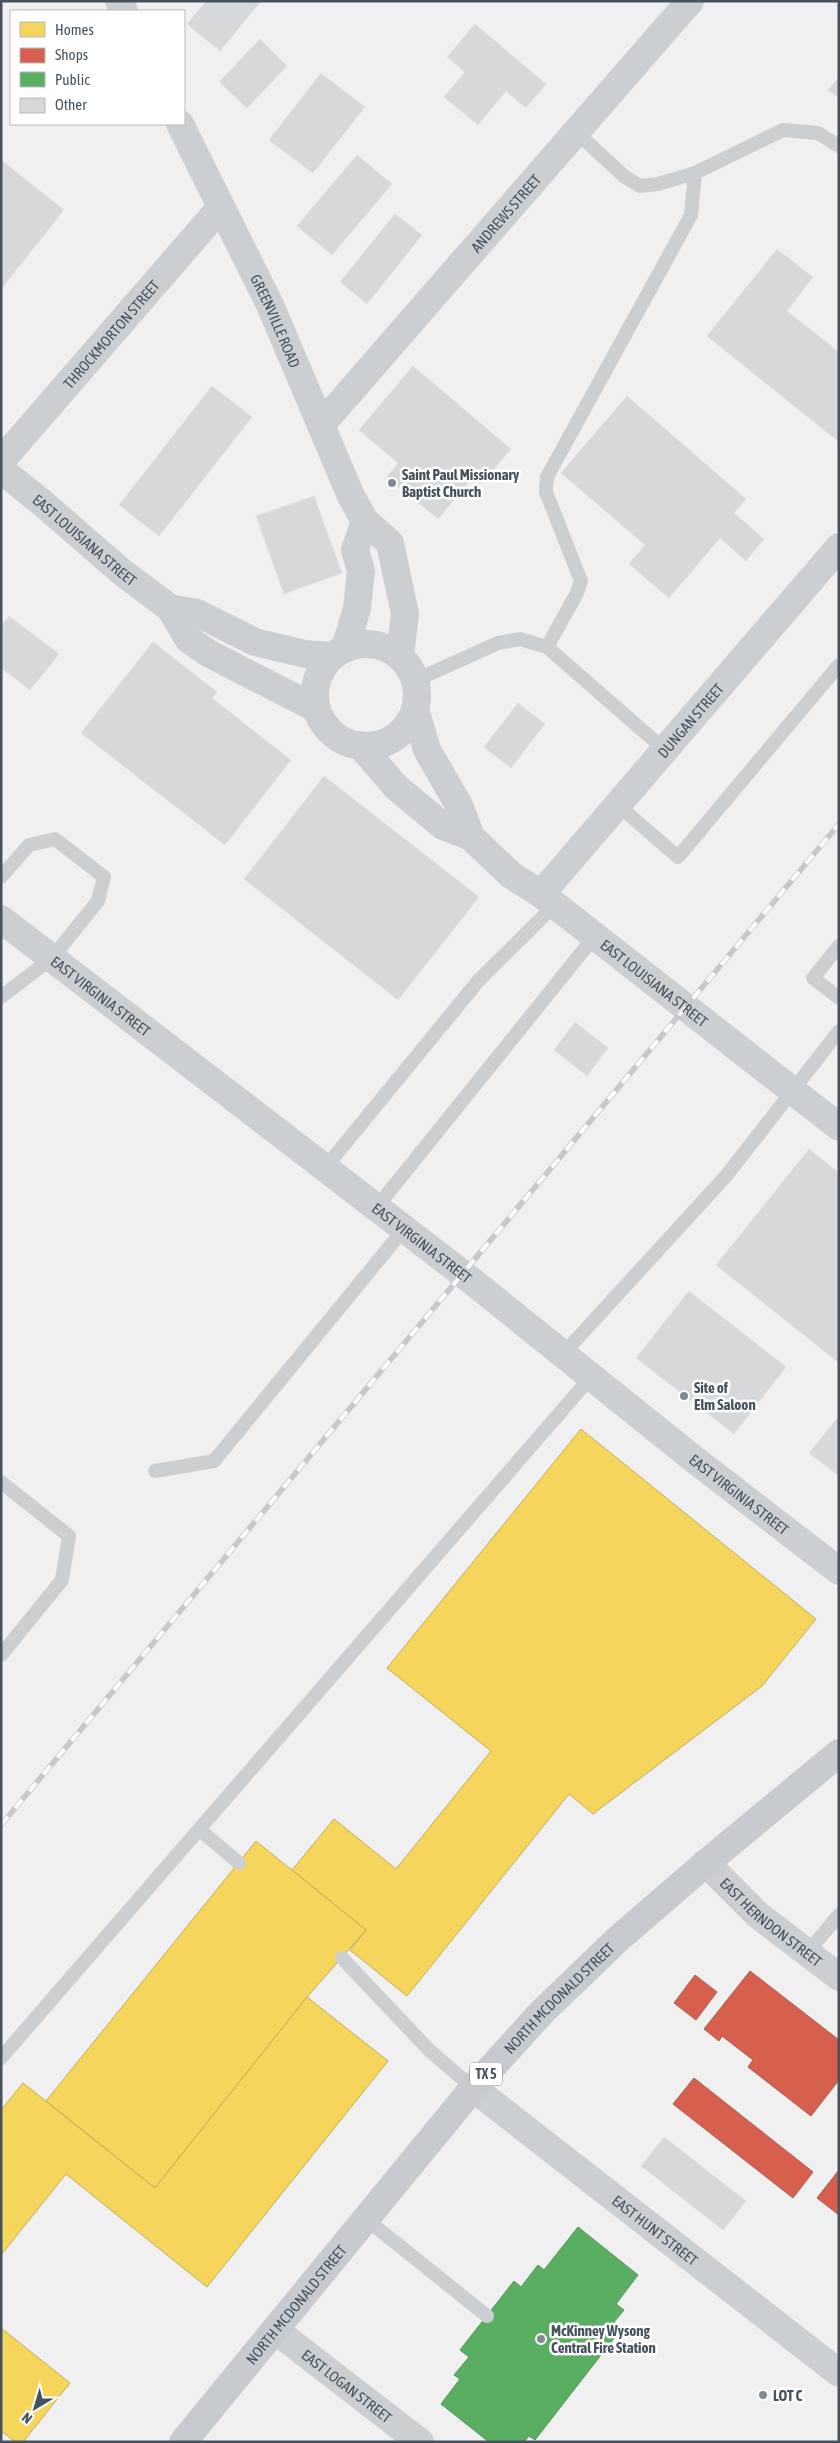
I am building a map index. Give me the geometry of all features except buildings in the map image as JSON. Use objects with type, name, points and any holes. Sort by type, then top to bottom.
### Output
[{"type":"main road","name":"NORTH MCDONALD STREET","points":[[183,2442],[473,2088],[576,1979],[706,1863],[839,1754]]},
{"type":"street","name":"ANDREWS STREET","points":[[321,425],[690,1]]},
{"type":"street","name":"GREENVILLE ROAD","points":[[180,125],[270,305],[351,496],[365,521],[390,543],[405,614],[400,656]]},
{"type":"street","name":"THROCKMORTON STREET","points":[[1,461],[221,208]]},
{"type":"street","name":"EAST LOUISIANA STREET","points":[[1,470],[123,573],[170,608],[189,640],[318,710]]},
{"type":"street","points":[[339,652],[357,608],[360,571],[355,550],[365,521]]},
{"type":"street","name":"DUNGAN STREET","points":[[548,900],[619,806],[665,750],[839,547]]},
{"type":"street","name":"EAST LOUISIANA STREET","points":[[170,608],[197,613],[256,642],[305,654],[339,652]]},
{"type":"street","points":[[358,644],[373,644],[387,648],[400,656],[416,680],[417,695],[415,709],[410,722],[400,733],[388,741],[374,746],[360,746],[333,734],[323,723],[315,695],[317,681],[323,668],[339,652],[358,644]]},
{"type":"street","name":"EAST LOUISIANA STREET","points":[[415,709],[427,750],[460,807],[471,837]]},
{"type":"street","name":"EAST LOUISIANA STREET","points":[[360,746],[402,793],[443,826],[471,837],[511,874],[548,900],[839,1128]]},
{"type":"street","name":"EAST VIRGINIA STREET","points":[[1,919],[404,1229],[839,1572]]},
{"type":"street","name":"EAST HERNDON STREET","points":[[706,1863],[742,1902],[839,1978]]},
{"type":"street","name":"EAST HUNT STREET","points":[[473,2088],[839,2373]]},
{"type":"street","name":"EAST LOGAN STREET","points":[[275,2330],[420,2442]]},
{"type":"lane","points":[[576,132],[625,177],[640,186],[658,184],[694,173],[783,130],[818,133],[839,146]]},
{"type":"lane","points":[[546,647],[577,593],[580,581],[546,492],[547,477],[691,215],[694,173]]},
{"type":"lane","points":[[416,680],[498,642],[520,639],[546,647],[665,750]]},
{"type":"lane","points":[[619,806],[678,856],[839,665]]},
{"type":"lane","points":[[1,877],[29,845],[55,839],[104,877],[98,901],[52,958],[1,997]]},
{"type":"lane","points":[[325,1168],[479,980],[548,900]]},
{"type":"lane","points":[[376,1208],[594,936]]},
{"type":"lane","points":[[839,946],[813,978],[839,998]]},
{"type":"lane","points":[[563,1354],[726,1176],[791,1090],[839,1031]]},
{"type":"lane","points":[[155,1471],[214,1461],[404,1229]]},
{"type":"lane","points":[[1,2058],[590,1377]]},
{"type":"lane","points":[[1,1482],[69,1536],[62,1580],[1,1655]]},
{"type":"lane","points":[[200,1830],[239,1863]]},
{"type":"lane","points":[[807,1953],[839,1915]]},
{"type":"lane","points":[[342,1958],[429,2050],[473,2088]]},
{"type":"lane","points":[[366,2219],[488,2316]]},
{"type":"railway","points":[[1,1825],[839,824]]},
{"type":"place","name":"Saint Paul Missionary Baptist Church","points":[[392,483]]},
{"type":"place","name":"Site of Elm Saloon","points":[[684,1396]]},
{"type":"place","name":"McKinney Wysong Central Fire Station","points":[[541,2339]]},
{"type":"place","name":"LOT C","points":[[763,2395]]}]
